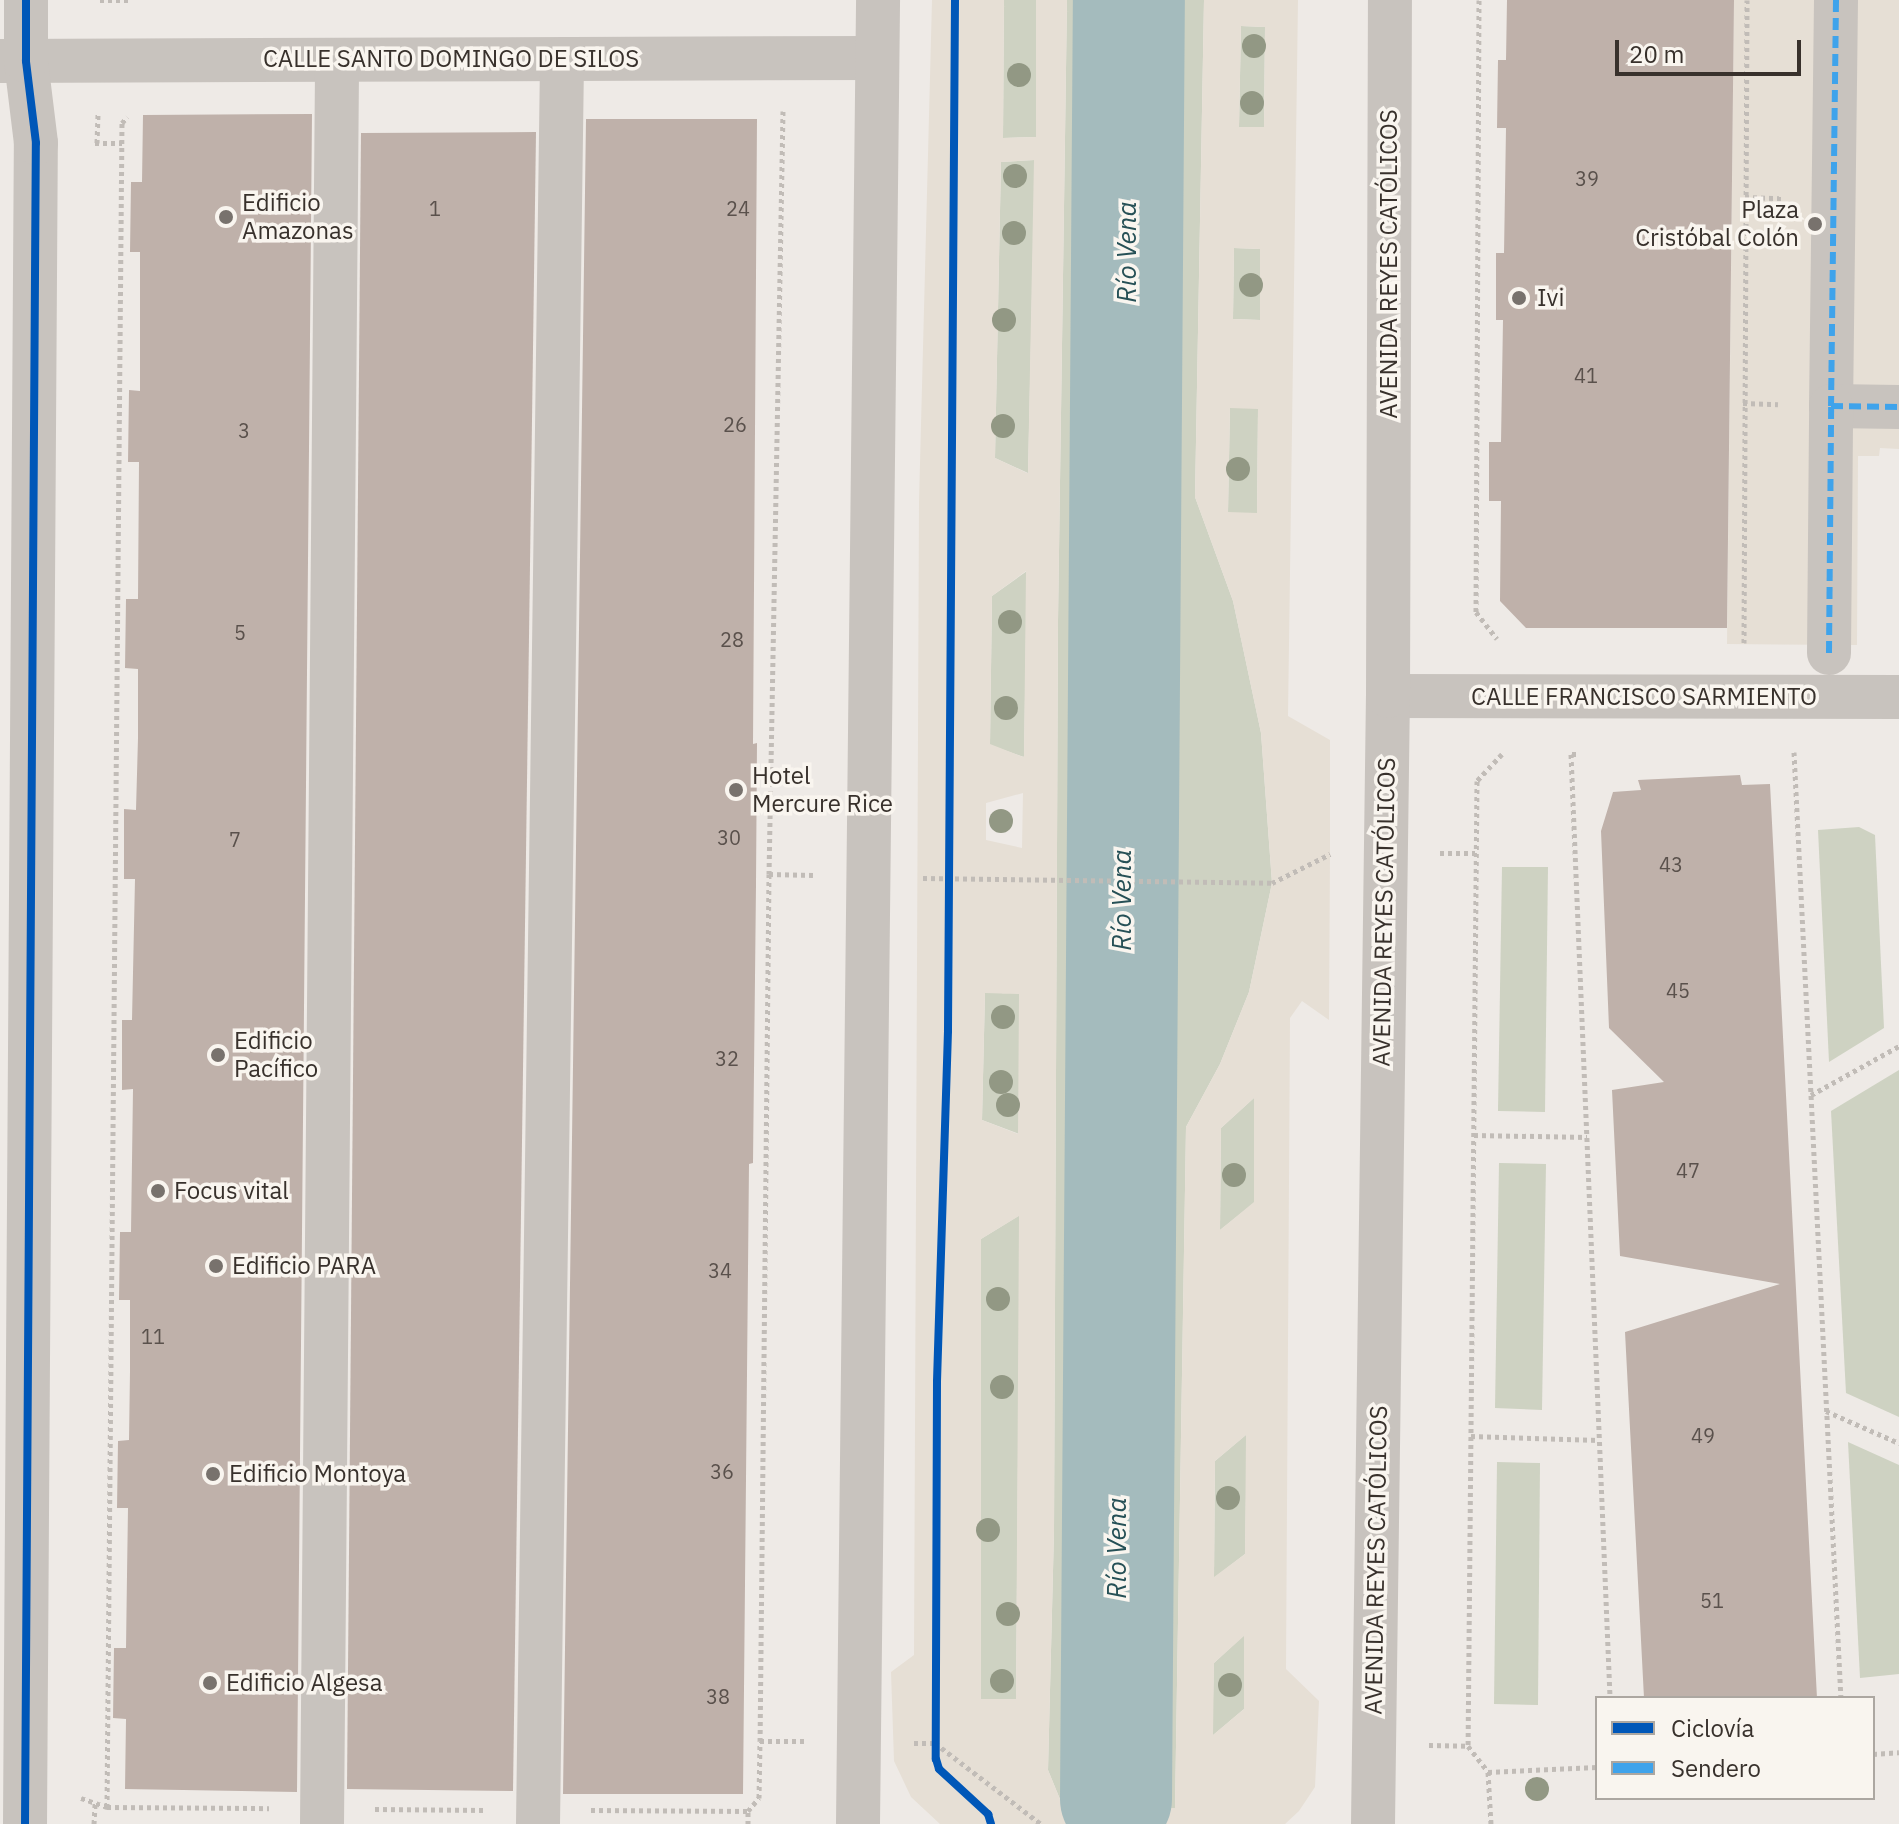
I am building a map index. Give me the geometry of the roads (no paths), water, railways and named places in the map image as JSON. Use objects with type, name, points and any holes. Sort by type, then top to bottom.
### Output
[{"type":"street","points":[[25,1805],[36,159],[13,61],[26,0]]},
{"type":"street","points":[[858,1824],[878,0]]},
{"type":"street","name":"AVENIDA REYES CATÓLICOS","points":[[1373,1824],[1388,696],[1390,0]]},
{"type":"street","points":[[1829,653],[1836,0]]},
{"type":"street","name":"CALLE SANTO DOMINGO DE SILOS","points":[[13,61],[877,58]]},
{"type":"street","points":[[538,1817],[562,59]]},
{"type":"street","points":[[322,1816],[337,60]]},
{"type":"street","points":[[1831,406],[1899,407]]},
{"type":"street","name":"CALLE FRANCISCO SARMIENTO","points":[[1388,696],[1899,697]]},
{"type":"waterway","name":"Río Vena","points":[[1116,1799],[1129,0]]},
{"type":"place","name":"Edificio Amazonas","points":[[226,217]]},
{"type":"place","name":"Plaza Cristóbal Colón","points":[[1815,224]]},
{"type":"place","name":"Ivi","points":[[1519,298]]},
{"type":"place","name":"Hotel Mercure Rice","points":[[736,790]]},
{"type":"place","name":"Edificio Pacífico","points":[[218,1055]]},
{"type":"place","name":"Focus vital","points":[[158,1191]]},
{"type":"place","name":"Edificio PARA","points":[[216,1266]]},
{"type":"place","name":"Edificio Montoya","points":[[213,1474]]},
{"type":"place","name":"Edificio Algesa","points":[[210,1683]]}]
